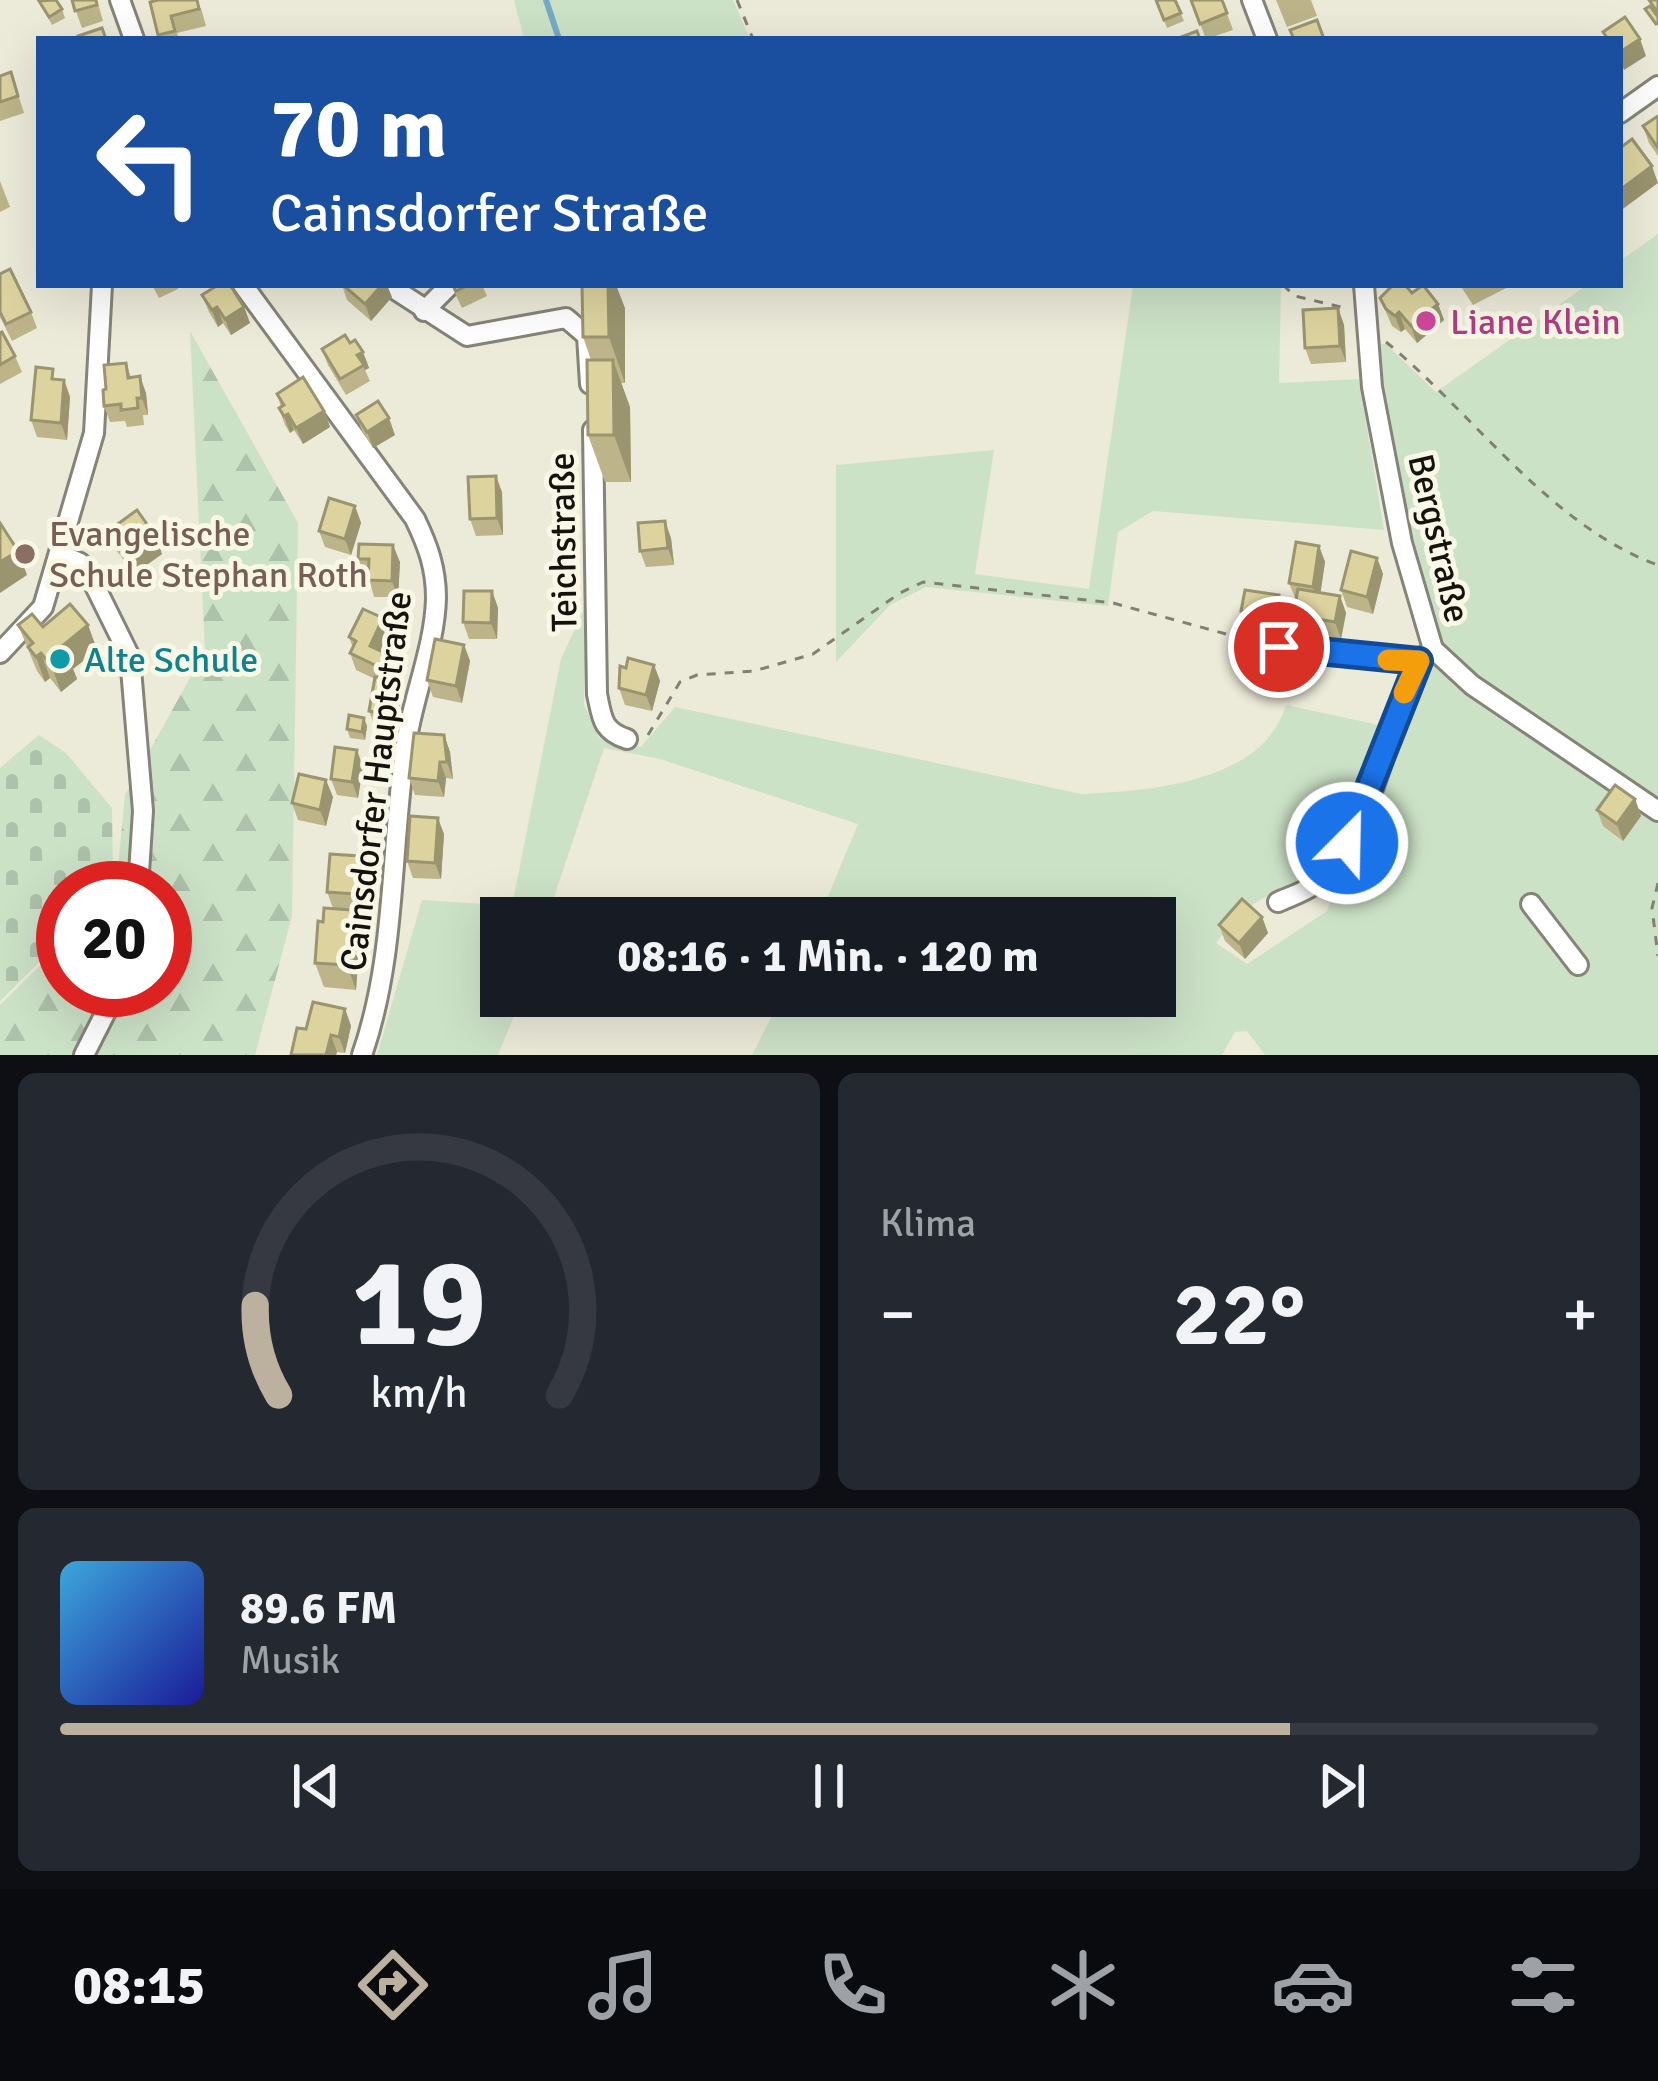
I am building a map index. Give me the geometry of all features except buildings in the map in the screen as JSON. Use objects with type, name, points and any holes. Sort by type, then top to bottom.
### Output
[{"type":"street","points":[[120,0],[133,36]]},
{"type":"street","points":[[1252,0],[1266,36]]},
{"type":"street","points":[[1623,111],[1658,86]]},
{"type":"street","points":[[0,653],[44,607],[94,433],[102,288]]},
{"type":"street","name":"Cainsdorfer Hauptstraße","points":[[245,288],[415,519],[433,558],[436,602],[406,744],[387,957],[377,1011],[362,1055]]},
{"type":"street","name":"Teichstraße","points":[[392,288],[467,336],[566,317],[587,336],[597,516],[597,694],[609,733],[627,739]]},
{"type":"street","points":[[424,311],[447,288]]},
{"type":"street","name":"Bergstraße","points":[[1367,298],[1372,387],[1426,655],[1658,811]]},
{"type":"street","points":[[60,554],[80,563],[92,580],[130,657],[143,811],[140,861]]},
{"type":"street","points":[[1278,902],[1309,888],[1329,871],[1347,843],[1426,655],[1279,647]]},
{"type":"street","points":[[1531,904],[1578,965]]},
{"type":"street","points":[[84,1055],[103,1017]]},
{"type":"path","points":[[737,0],[752,36]]},
{"type":"path","points":[[1286,288],[1295,296],[1367,298]]},
{"type":"path","points":[[1370,332],[1398,351],[1557,502],[1604,537],[1658,565]]},
{"type":"path","points":[[627,739],[638,743],[649,735],[680,682],[697,675],[754,671],[813,654],[923,582],[1113,603],[1279,647]]},
{"type":"path","points":[[1658,883],[1652,908],[1658,956]]},
{"type":"green space","points":[[514,0],[733,0],[749,36],[523,36]]},
{"type":"green space","points":[[1658,234],[1658,1055],[1265,1055],[1247,1031],[1235,1032],[1222,1055],[752,1055],[771,1017],[1176,1017],[1176,897],[828,897],[858,824],[660,759],[604,748],[554,897],[514,897],[561,659],[586,605],[584,705],[599,738],[641,747],[675,707],[1081,794],[1170,785],[1229,767],[1273,731],[1286,705],[1384,726],[1351,814],[1327,857],[1297,886],[1251,906],[1216,943],[1247,964],[1327,911],[1419,677],[1441,642],[1402,495],[1380,344],[1386,344],[1436,392],[1583,288],[1623,288],[1623,259]]},
{"type":"green space","points":[[1133,288],[1281,288],[1279,383],[1359,379],[1384,530],[1153,511],[1118,532],[1108,606],[926,587],[890,605],[836,662],[836,465],[994,450],[975,574],[1089,589]]},
{"type":"green space","points":[[190,331],[298,523],[292,916],[255,1055],[0,1055],[0,1005],[36,970],[36,1017],[192,1017],[192,861],[119,861],[125,795],[205,651]]},
{"type":"green space","points":[[39,735],[66,753],[112,808],[113,861],[36,861],[36,966],[0,1001],[0,768]]},
{"type":"green space","points":[[422,900],[480,904],[480,1017],[513,1017],[498,1055],[377,1055]]},
{"type":"waterway","points":[[546,0],[558,36]]},
{"type":"slow traffic","points":[[1388,660],[1419,661],[1404,693]]},
{"type":"place","name":"Liane Klein","points":[[1426,321]]},
{"type":"place","name":"Evangelische Schule Stephan Roth","points":[[25,554]]},
{"type":"place","name":"Alte Schule","points":[[60,659]]},
{"type":"route","points":[[1279,647],[1419,661],[1347,843]]}]
